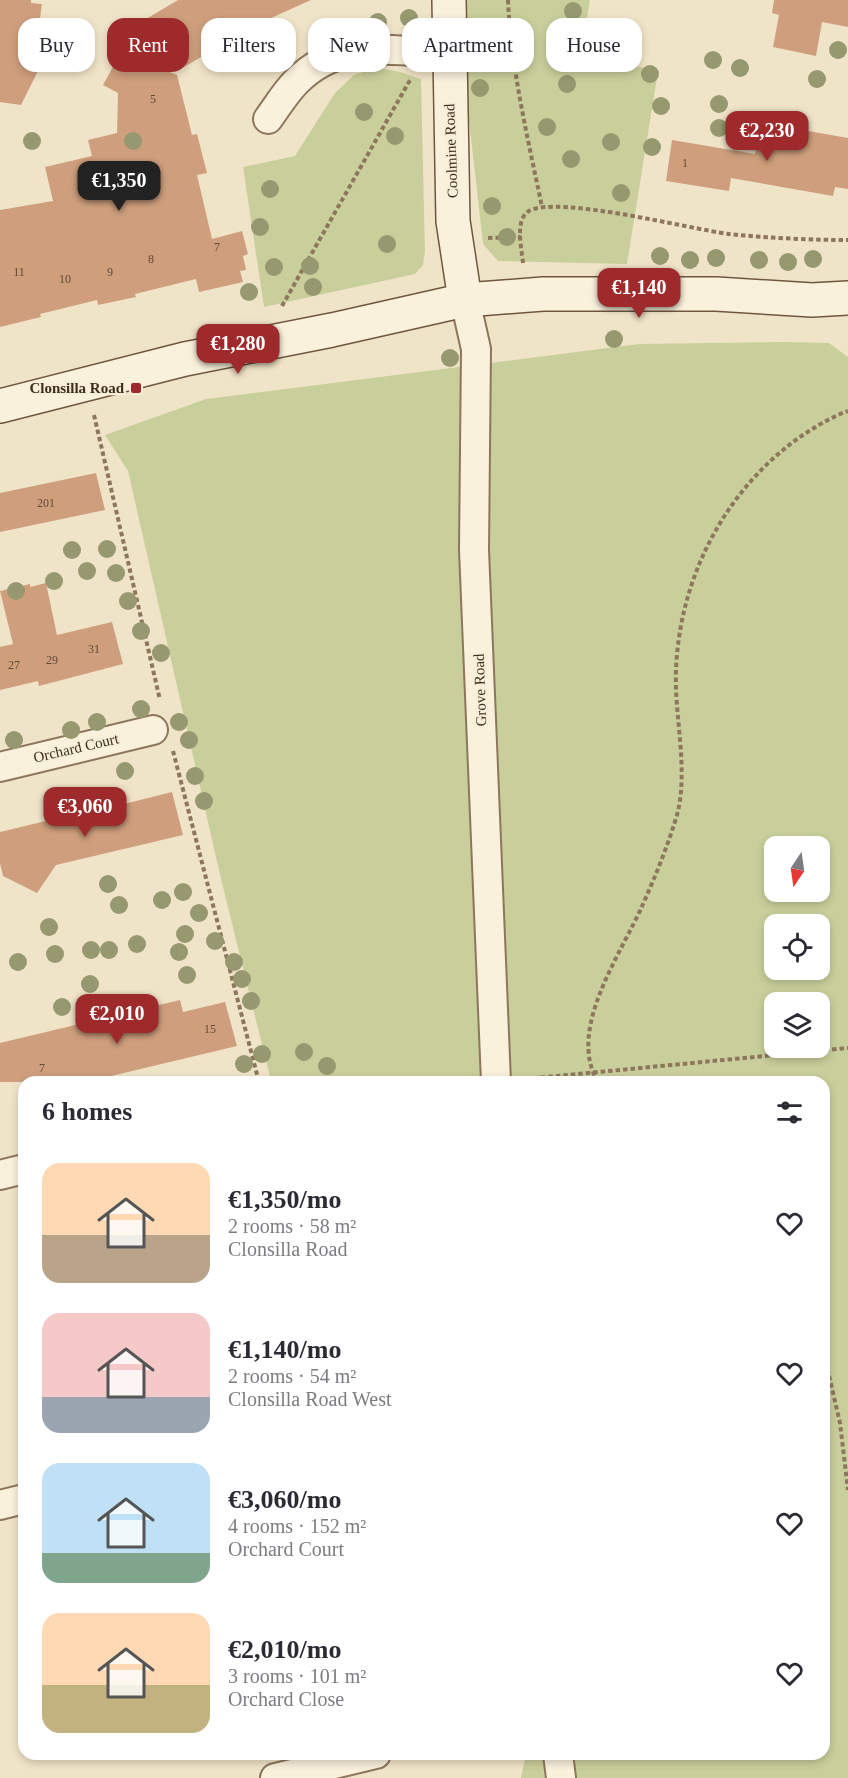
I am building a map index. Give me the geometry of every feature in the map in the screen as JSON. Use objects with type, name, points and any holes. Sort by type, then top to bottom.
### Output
[{"type":"street","name":"Coolmine Road","points":[[448,0],[448,18]]},
{"type":"street","points":[[268,119],[296,82],[336,55],[368,50],[402,51]]},
{"type":"street","name":"Coolmine Road","points":[[449,72],[453,221],[465,300]]},
{"type":"street","points":[[0,406],[185,359],[465,300],[543,294],[716,294],[812,300],[848,298]]},
{"type":"street","name":"Grove Road","points":[[465,300],[476,350],[474,550],[506,1076]]},
{"type":"street","points":[[812,300],[848,321]]},
{"type":"street","name":"Orchard Court","points":[[0,767],[153,730]]},
{"type":"street","points":[[0,1175],[18,1170]]},
{"type":"street","points":[[0,1505],[18,1500]]},
{"type":"street","points":[[275,1778],[351,1760]]},
{"type":"street","points":[[559,1760],[561,1778]]},
{"type":"path","points":[[508,0],[514,62],[542,207]]},
{"type":"path","points":[[282,340],[282,307],[414,72]]},
{"type":"path","points":[[523,265],[521,222],[527,212],[542,207],[587,209],[728,234],[848,240]]},
{"type":"path","points":[[595,1076],[588,1056],[590,1022],[597,1000],[643,905],[668,842],[677,812],[681,781],[676,670],[680,629],[690,586],[706,548],[728,511],[751,480],[777,453],[810,431],[848,411]]},
{"type":"path","points":[[560,1076],[848,1048]]},
{"type":"path","points":[[830,1380],[840,1423],[848,1490]]},
{"type":"green space","points":[[466,0],[590,0],[587,18],[546,18],[546,72],[642,72],[642,68],[658,71],[627,264],[498,261],[483,244],[466,94],[466,72],[534,72],[534,18],[466,18]]},
{"type":"green space","points":[[390,70],[421,79],[425,252],[423,265],[415,274],[264,307],[243,167],[295,156],[335,93],[354,75],[363,72],[390,72]]},
{"type":"green space","points":[[829,343],[848,357],[848,1778],[521,1778],[525,1760],[830,1760],[830,1076],[270,1076],[221,879],[128,471],[105,435],[206,399],[639,344]]},
{"type":"building","points":[[0,0],[31,0],[31,3],[42,4],[40,18],[18,18],[18,72],[37,73],[21,105],[0,102]]},
{"type":"building","points":[[178,0],[311,0],[271,18],[201,18],[201,57],[189,64],[189,18],[148,18]]},
{"type":"building","points":[[774,0],[848,0],[848,27],[822,22],[816,56],[773,47],[779,15],[772,13]]},
{"type":"building","points":[[110,72],[170,72],[177,75],[192,135],[197,134],[207,173],[197,175],[212,239],[242,231],[248,254],[243,256],[246,270],[240,271],[243,282],[199,292],[196,279],[135,294],[136,297],[98,305],[97,300],[0,327],[0,210],[53,201],[45,167],[92,156],[88,140],[117,133],[118,93],[103,85]]},
{"type":"building","points":[[774,125],[848,138],[848,189],[835,187],[833,196],[731,178],[729,191],[666,181],[672,140],[755,154],[759,135]]},
{"type":"building","points":[[96,473],[105,510],[0,532],[0,493]]},
{"type":"building","points":[[46,583],[57,635],[112,622],[123,664],[39,686],[38,681],[0,690],[0,647],[13,644],[0,591]]},
{"type":"building","points":[[172,792],[183,835],[56,865],[37,893],[3,876],[0,863],[0,832]]},
{"type":"building","points":[[180,1000],[183,1012],[225,1002],[237,1046],[111,1076],[18,1076],[18,1082],[0,1082],[0,1043]]},
{"type":"place","name":"Clonsilla Road","points":[[136,388]]}]
